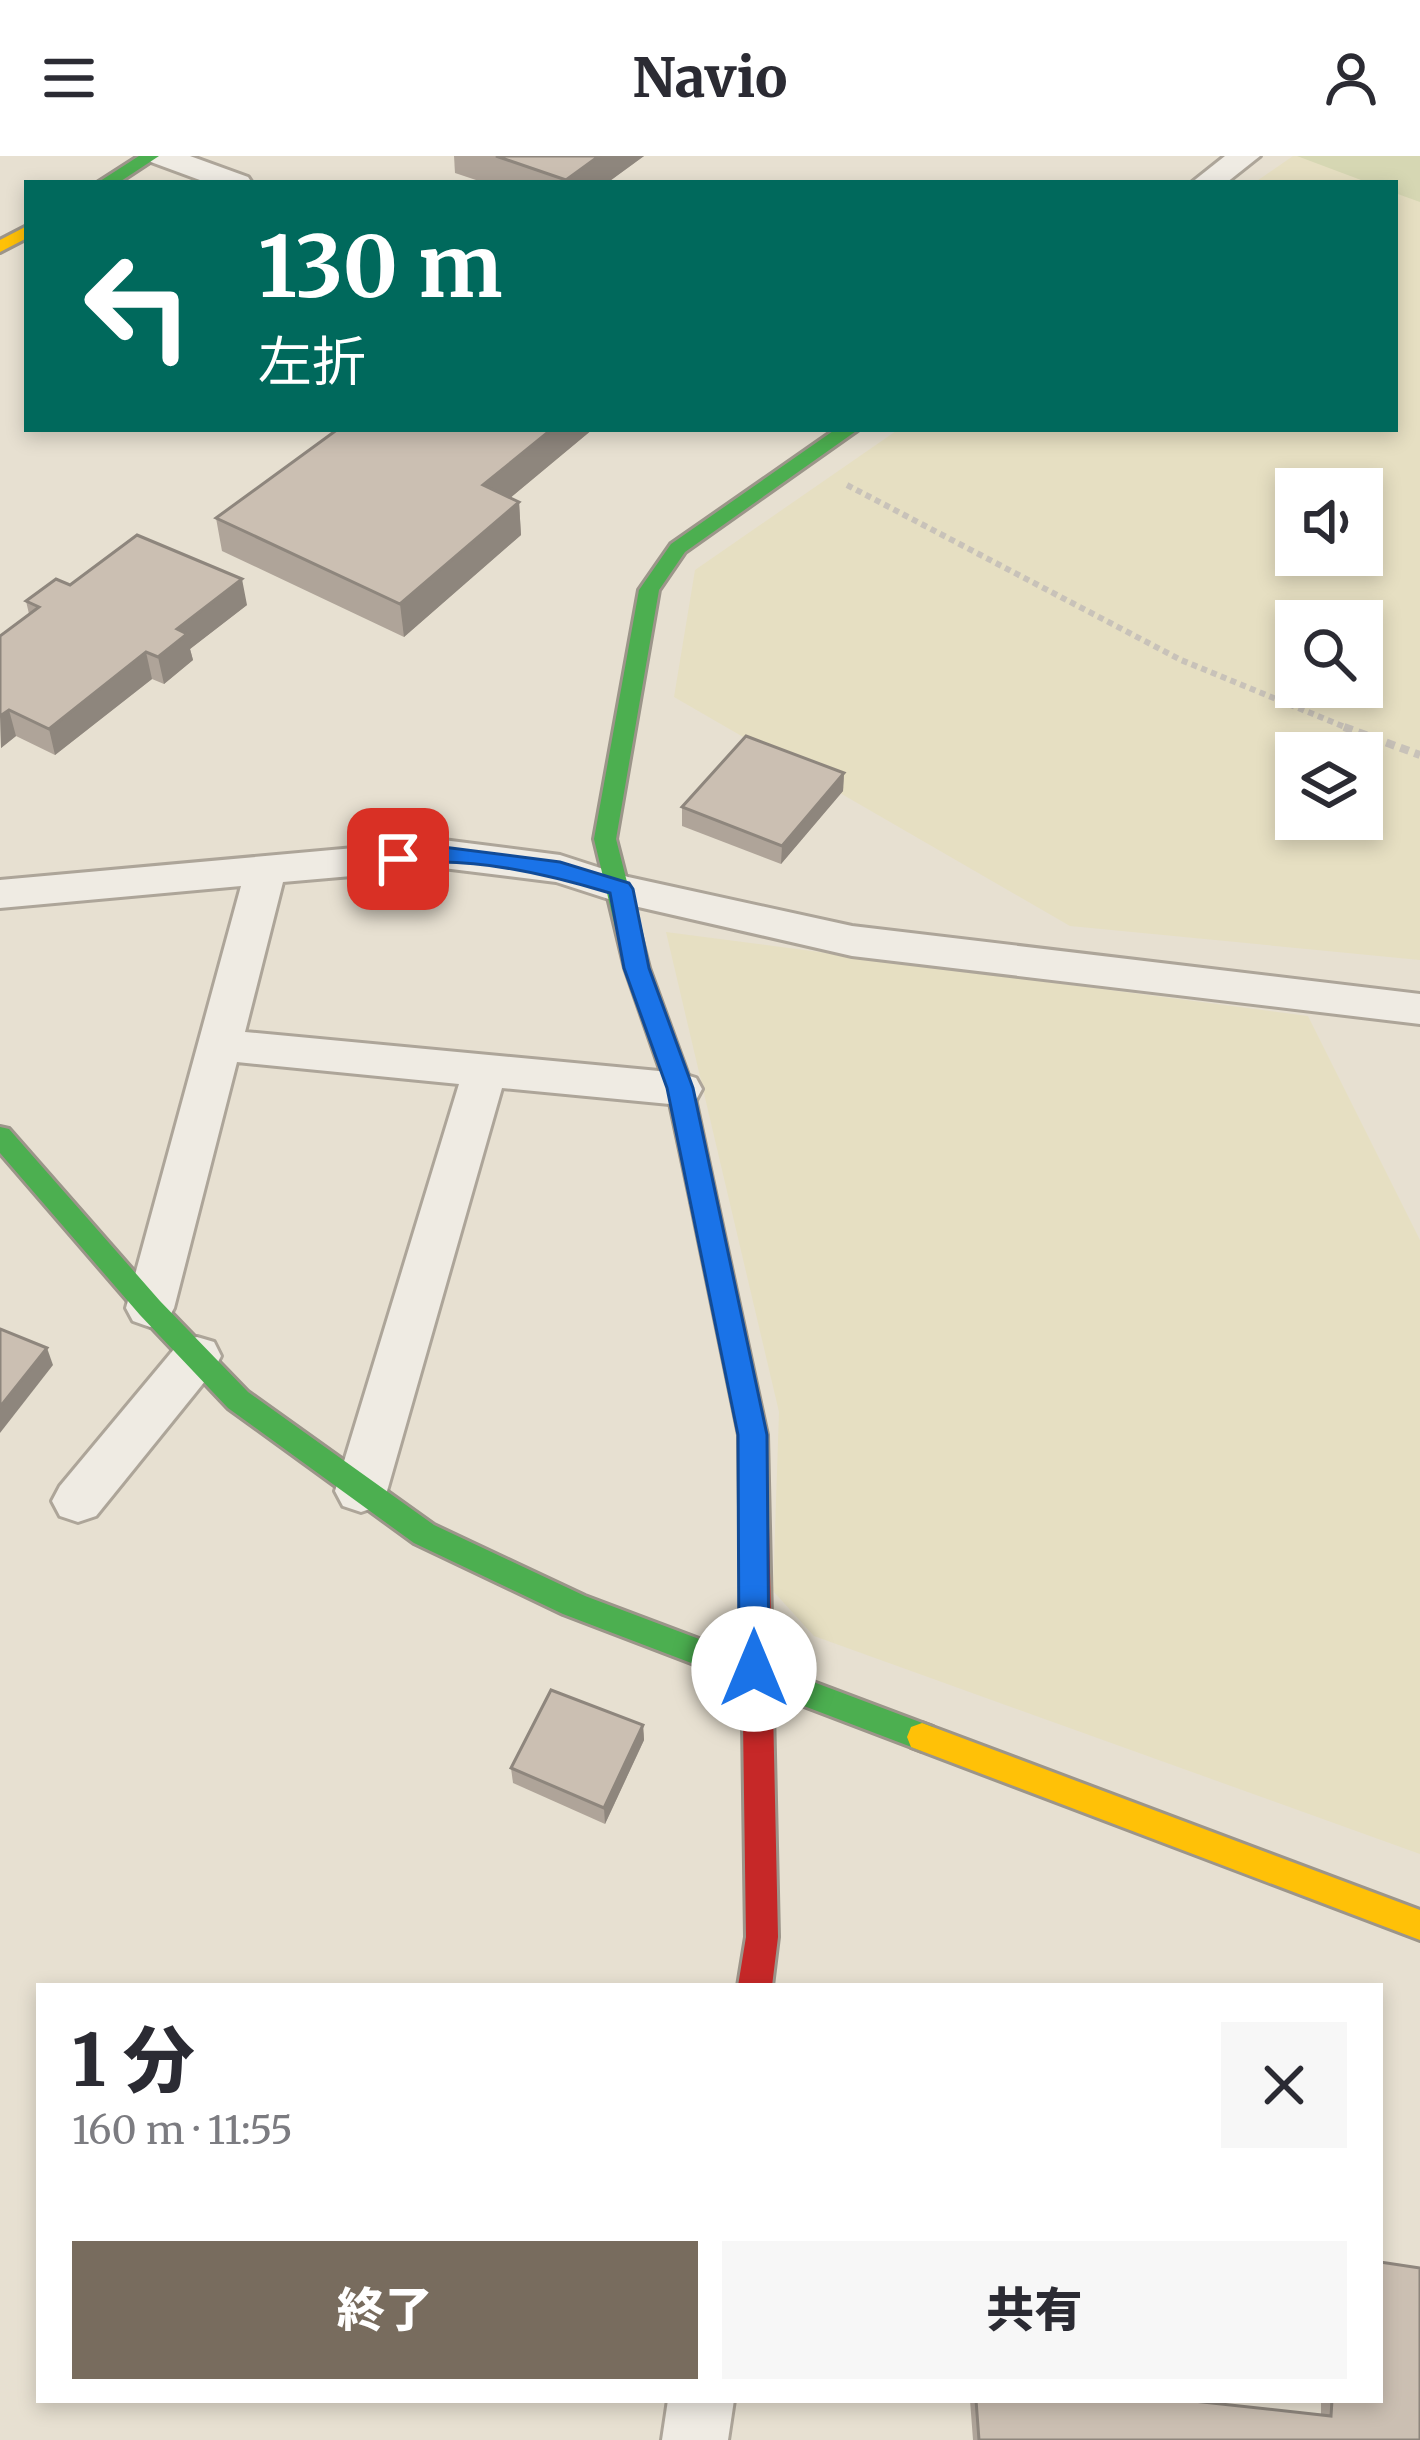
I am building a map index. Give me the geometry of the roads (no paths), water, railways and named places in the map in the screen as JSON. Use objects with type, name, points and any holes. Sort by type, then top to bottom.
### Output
[{"type":"street","points":[[111,180],[151,156]]},
{"type":"street","points":[[162,156],[229,180]]},
{"type":"street","points":[[1211,180],[1246,156]]},
{"type":"street","points":[[755,1983],[762,1937],[753,1435],[680,1088],[637,968],[605,839],[649,590],[678,548],[845,432]]},
{"type":"street","points":[[0,894],[443,854],[560,869],[621,889],[852,940],[1420,1009]]},
{"type":"street","points":[[150,1308],[265,872]]},
{"type":"street","points":[[219,1045],[680,1088]]},
{"type":"street","points":[[361,1491],[484,1070]]},
{"type":"street","points":[[0,1136],[150,1308],[238,1400],[424,1534],[574,1604],[1420,1925]]},
{"type":"street","points":[[79,1501],[196,1356]]},
{"type":"street","points":[[695,2440],[700,2403]]}]
